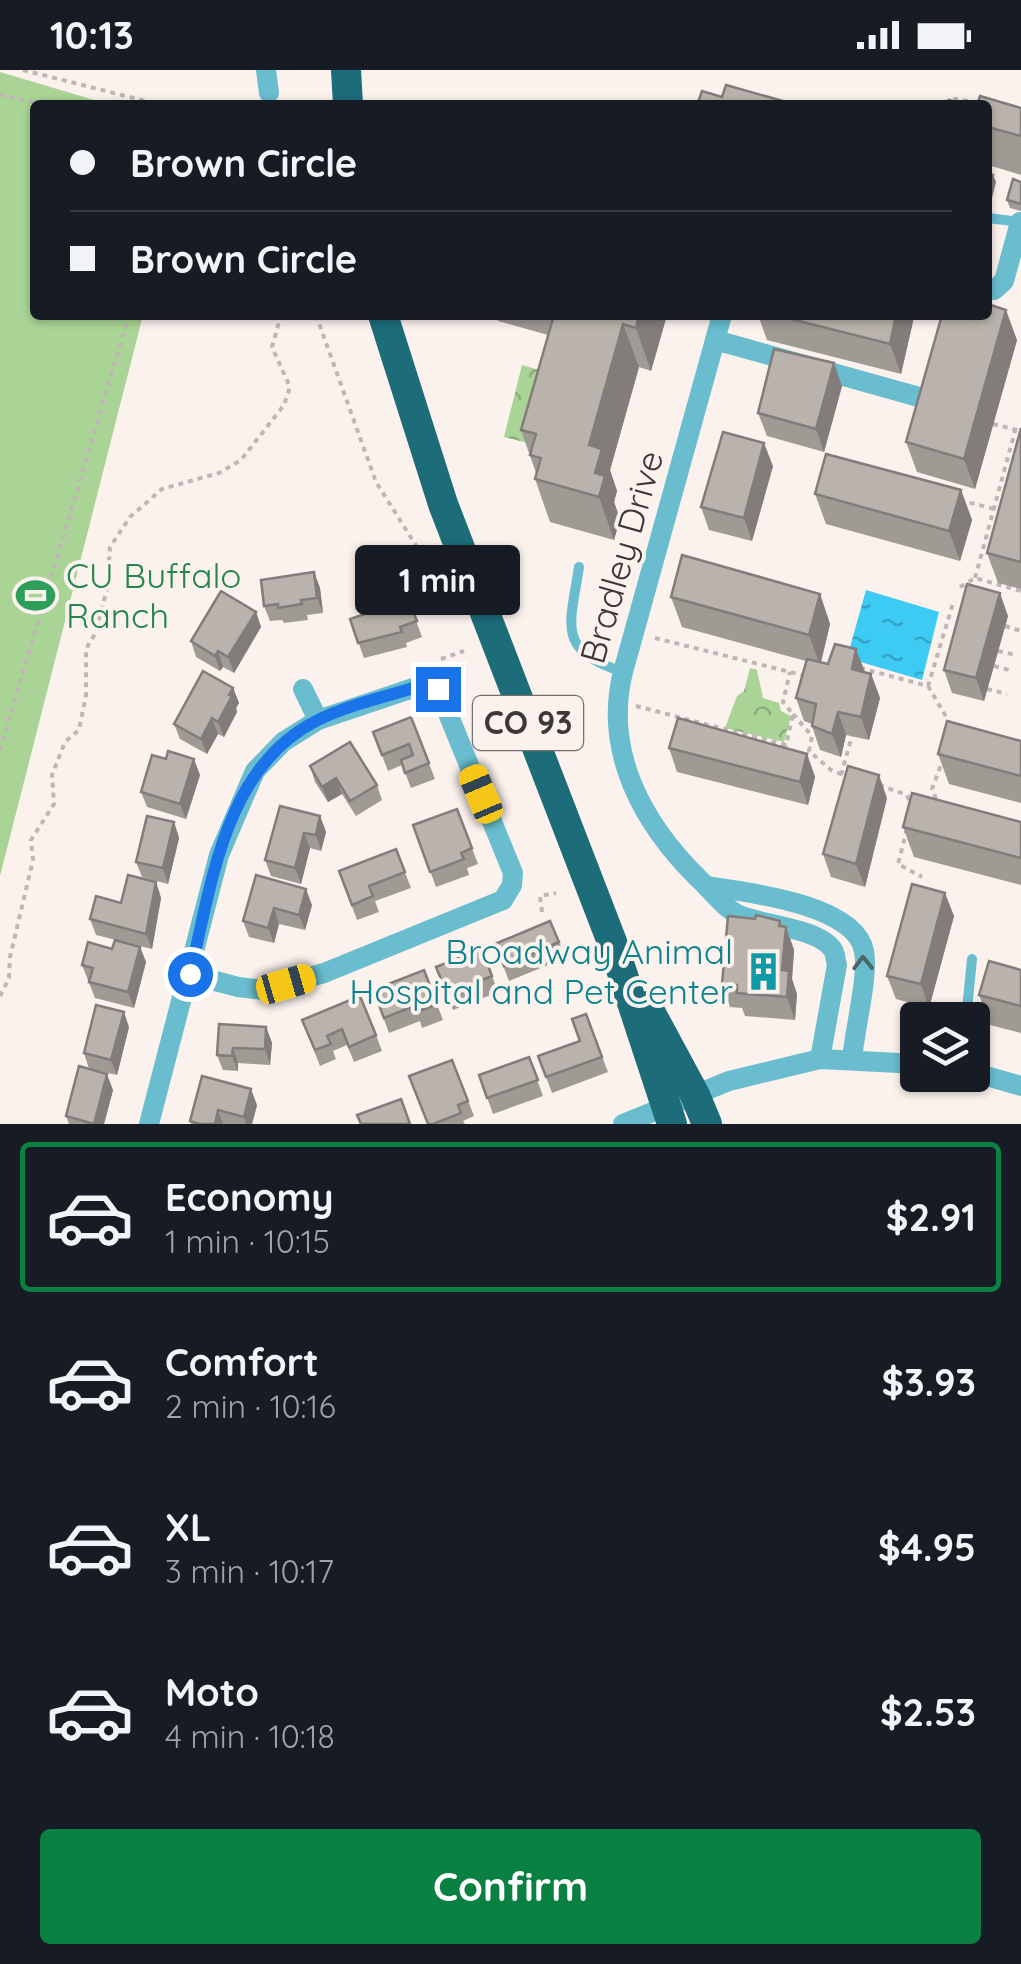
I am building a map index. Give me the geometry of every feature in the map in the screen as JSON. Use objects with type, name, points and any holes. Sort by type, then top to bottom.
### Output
[{"type":"highway","points":[[346,70],[348,100]]},
{"type":"highway","name":"CO 93","points":[[385,320],[444,504],[612,942],[669,1115]]},
{"type":"highway","name":"CO 93","points":[[612,942],[696,1095],[707,1124]]},
{"type":"street","points":[[266,70],[269,93]]},
{"type":"street","points":[[992,290],[1004,282],[1020,222]]},
{"type":"street","name":"Bradley Drive","points":[[721,320],[622,672],[616,700],[617,738],[629,779],[648,819],[665,845],[706,886],[736,914],[796,930],[821,940],[833,950],[836,965],[820,1060]]},
{"type":"street","points":[[716,340],[926,398]]},
{"type":"street","points":[[149,1124],[219,855],[255,771],[283,742],[318,720],[426,684],[438,689],[513,873],[512,885],[503,900],[324,973],[263,990],[190,974]]},
{"type":"street","points":[[304,689],[318,720]]},
{"type":"street","points":[[706,886],[758,893],[841,920],[855,930],[864,950],[865,972],[852,1060]]},
{"type":"street","points":[[623,1124],[669,1115],[696,1095],[729,1082],[820,1060],[900,1063]]},
{"type":"street","points":[[990,1077],[1021,1086]]},
{"type":"lane","points":[[992,218],[1020,222]]},
{"type":"lane","points":[[580,567],[571,616],[577,648],[585,656],[622,672]]},
{"type":"lane","points":[[968,1002],[972,959]]},
{"type":"path","points":[[23,70],[141,100]]},
{"type":"path","points":[[0,95],[30,102]]},
{"type":"path","points":[[0,750],[127,320]]},
{"type":"path","points":[[0,996],[9,978],[10,957],[33,860],[32,840],[54,804],[52,775],[65,742],[79,730],[86,696],[86,649],[95,634],[107,589],[110,547],[130,516],[162,488],[219,473],[240,460],[258,441],[284,405],[290,387],[272,348],[280,320]]},
{"type":"path","points":[[318,320],[376,482],[420,552]]},
{"type":"path","points":[[960,587],[975,578],[1018,431],[993,424]]},
{"type":"path","points":[[1009,454],[1021,458]]},
{"type":"path","points":[[958,500],[994,509]]},
{"type":"path","points":[[990,521],[1002,524]]},
{"type":"path","points":[[988,531],[1000,534]]},
{"type":"path","points":[[981,556],[992,560]]},
{"type":"path","points":[[975,578],[1021,591]]},
{"type":"path","points":[[928,686],[954,600]]},
{"type":"path","points":[[1005,626],[1021,631]]},
{"type":"path","points":[[654,638],[816,679]]},
{"type":"path","points":[[998,650],[1016,656]]},
{"type":"path","points":[[441,660],[464,652]]},
{"type":"path","points":[[850,665],[928,686],[954,730]]},
{"type":"path","points":[[994,666],[1013,671]]},
{"type":"path","points":[[790,672],[783,702],[812,736],[809,751],[841,775],[860,780]]},
{"type":"path","points":[[871,686],[880,673]]},
{"type":"path","points":[[987,689],[1007,694]]},
{"type":"path","points":[[636,706],[786,745],[794,714]]},
{"type":"path","points":[[841,775],[852,736]]},
{"type":"path","points":[[934,797],[934,781],[947,748]]},
{"type":"path","points":[[878,785],[943,802]]},
{"type":"path","points":[[906,795],[911,814],[898,864],[922,877]]},
{"type":"path","points":[[542,912],[540,896],[556,893]]},
{"type":"green space","name":"CU Buffalo Ranch","points":[[0,72],[94,100],[30,100],[30,320],[142,320],[0,876]]},
{"type":"green space","points":[[522,365],[557,375],[539,446],[504,437]]},
{"type":"green space","points":[[750,668],[757,670],[763,698],[779,703],[781,711],[791,716],[784,742],[725,728],[737,696],[744,691]]},
{"type":"water","points":[[866,590],[939,612],[922,680],[847,658]]},
{"type":"building","points":[[726,85],[779,100],[699,100],[702,91],[722,97]]},
{"type":"building","points":[[980,96],[1021,108],[1021,136],[992,128],[992,100],[979,100]]},
{"type":"building","points":[[1013,179],[1021,182],[1021,204],[1007,200]]},
{"type":"building","points":[[992,305],[1006,310],[964,459],[906,442],[941,320],[992,320]]},
{"type":"building","points":[[553,320],[638,320],[636,328],[623,324],[589,445],[602,449],[595,473],[605,476],[599,497],[535,479],[541,458],[530,455],[536,434],[521,430]]},
{"type":"building","points":[[795,320],[895,320],[890,344]]},
{"type":"building","points":[[774,349],[834,363],[816,429],[758,413]]},
{"type":"building","points":[[1021,428],[1021,562],[987,553]]},
{"type":"building","points":[[723,432],[764,443],[744,518],[701,507]]},
{"type":"building","points":[[826,454],[961,490],[949,531],[815,494]]},
{"type":"building","points":[[682,555],[820,594],[809,635],[671,597]]},
{"type":"building","points":[[314,572],[317,598],[278,608],[278,604],[264,606],[261,580]]},
{"type":"building","points":[[967,584],[1000,593],[976,678],[944,670]]},
{"type":"building","points":[[221,591],[256,612],[228,657],[218,651],[215,656],[191,641]]},
{"type":"building","points":[[408,599],[417,621],[400,627],[402,632],[358,643],[350,619]]},
{"type":"building","points":[[835,644],[856,649],[852,669],[871,674],[861,717],[838,712],[832,734],[812,726],[816,704],[796,698],[807,659],[828,664]]},
{"type":"building","points":[[203,671],[233,688],[218,722],[212,718],[201,739],[174,724]]},
{"type":"building","points":[[411,717],[429,763],[405,773],[401,760],[413,755],[409,744],[382,755],[373,732]]},
{"type":"building","points":[[678,718],[807,754],[800,782],[669,748]]},
{"type":"building","points":[[947,721],[1021,741],[1021,776],[938,754]]},
{"type":"building","points":[[350,742],[377,785],[350,801],[336,778],[322,787],[310,766]]},
{"type":"building","points":[[168,751],[194,759],[180,804],[141,792],[152,755],[166,759]]},
{"type":"building","points":[[848,766],[879,775],[856,864],[823,854]]},
{"type":"building","points":[[912,793],[1021,822],[1021,858],[903,827]]},
{"type":"building","points":[[280,806],[320,816],[316,835],[304,833],[295,868],[265,860]]},
{"type":"building","points":[[457,809],[472,848],[461,853],[464,859],[430,872],[413,825]]},
{"type":"building","points":[[147,816],[174,822],[163,868],[136,862]]},
{"type":"building","points":[[396,849],[405,872],[369,886],[373,896],[352,905],[339,871]]},
{"type":"building","points":[[128,875],[156,882],[146,934],[90,919],[96,896],[121,903]]},
{"type":"building","points":[[256,875],[306,889],[299,915],[274,908],[268,928],[243,921]]},
{"type":"building","points":[[912,884],[945,893],[921,984],[887,976]]},
{"type":"building","name":"Broadway Animal Hospital and Pet Center","points":[[756,915],[780,921],[779,926],[786,927],[782,970],[789,971],[787,997],[737,993],[737,985],[722,984],[728,916],[755,919]]},
{"type":"building","points":[[550,921],[559,942],[504,966],[495,944]]},
{"type":"building","points":[[115,940],[140,947],[128,992],[89,982],[93,968],[82,965],[88,942],[112,949]]},
{"type":"building","points":[[482,949],[492,976],[447,994],[436,967]]},
{"type":"building","points":[[989,961],[1021,970],[1021,1006],[979,995]]},
{"type":"building","points":[[424,970],[437,1004],[417,1012],[414,1006],[384,1018],[373,990]]},
{"type":"building","points":[[360,996],[376,1035],[349,1047],[342,1029],[327,1036],[331,1044],[315,1050],[302,1020]]},
{"type":"building","points":[[96,1005],[124,1012],[111,1060],[84,1053]]},
{"type":"building","points":[[586,1014],[602,1057],[546,1077],[538,1056],[580,1041],[572,1019]]},
{"type":"building","points":[[219,1024],[266,1027],[265,1049],[233,1048],[232,1056],[217,1055]]},
{"type":"building","points":[[529,1057],[538,1080],[487,1098],[479,1075]]},
{"type":"building","points":[[452,1060],[468,1101],[458,1105],[461,1113],[428,1124],[409,1076]]},
{"type":"building","points":[[79,1066],[107,1074],[94,1124],[66,1116]]},
{"type":"building","points":[[202,1076],[251,1089],[244,1117],[218,1110],[215,1124],[190,1121]]},
{"type":"building","points":[[401,1099],[410,1124],[361,1124],[357,1115]]},
{"type":"place","name":"CU Buffalo Ranch","points":[[36,596]]},
{"type":"place","name":"Broadway Animal Hospital and Pet Center","points":[[763,972]]},
{"type":"route","points":[[190,974],[219,855],[255,771],[283,742],[318,720],[426,684],[438,689]]}]
